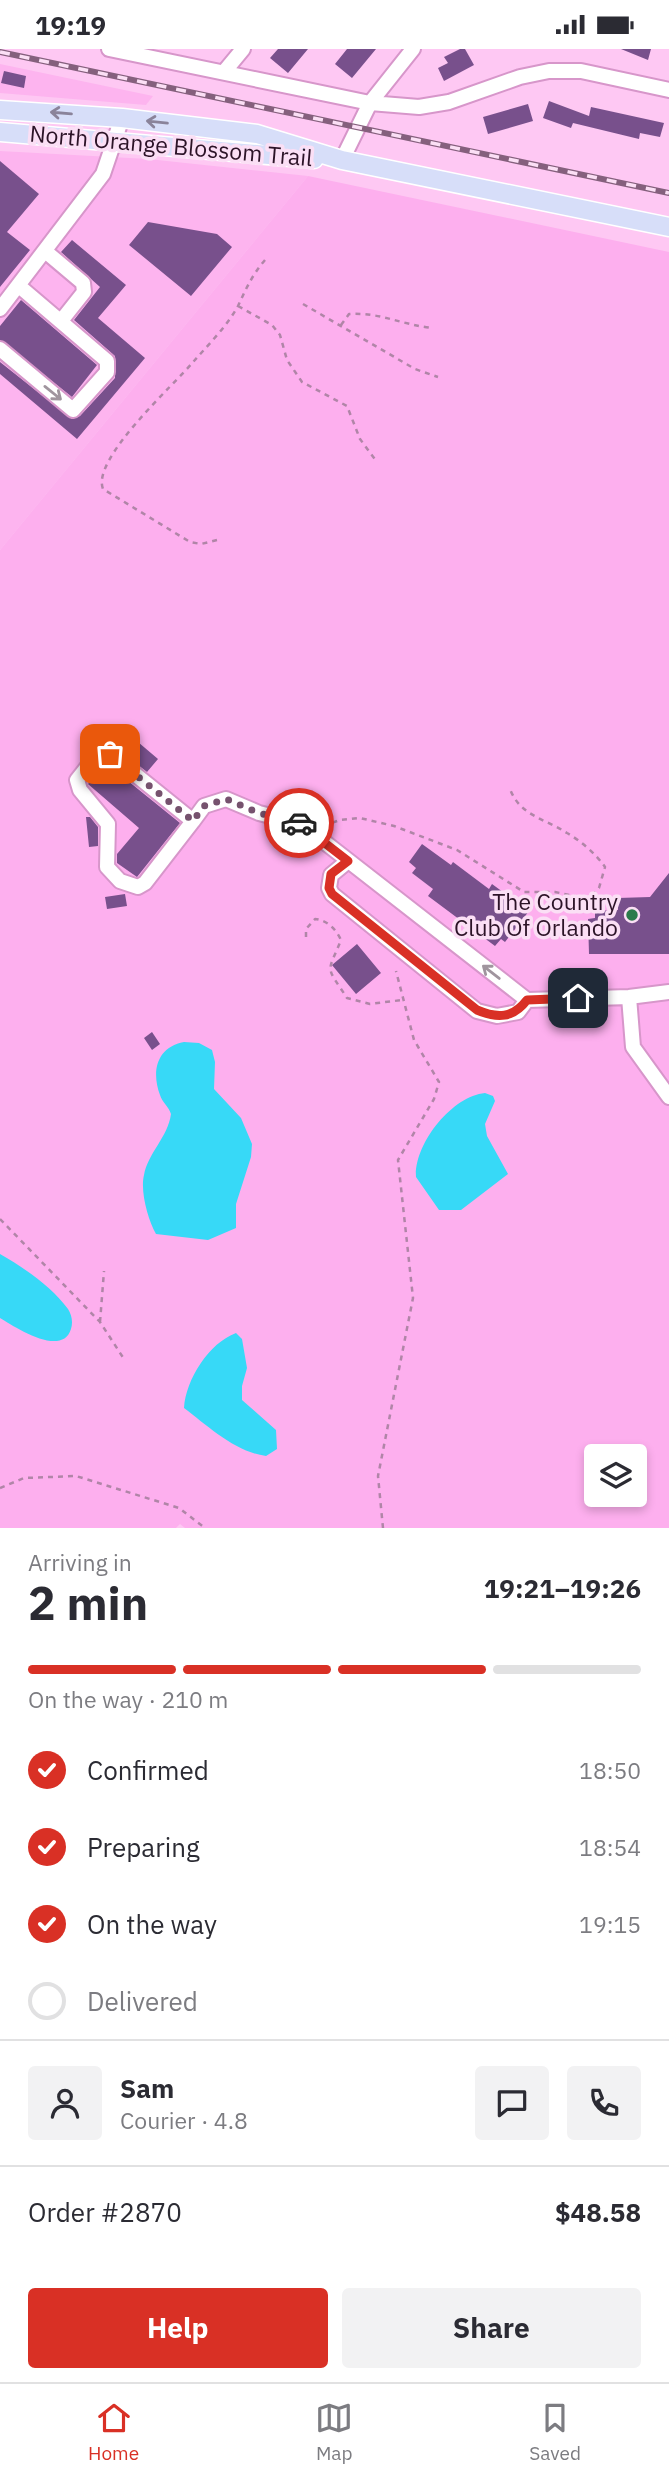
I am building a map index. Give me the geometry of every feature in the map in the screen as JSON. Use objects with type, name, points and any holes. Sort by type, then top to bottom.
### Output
[{"type":"main road","name":"North Orange Blossom Trail","points":[[0,110],[122,118],[257,134],[342,160],[669,227]]},
{"type":"main road","name":"North Orange Blossom Trail","points":[[0,132],[115,139],[255,155],[342,160]]},
{"type":"street","points":[[109,49],[370,103],[419,107],[449,102],[520,77],[549,72],[580,71],[669,90]]},
{"type":"street","points":[[224,72],[243,49]]},
{"type":"street","points":[[342,160],[370,103],[413,49]]},
{"type":"street","points":[[0,309],[103,174],[122,118]]},
{"type":"street","points":[[45,251],[83,283],[84,292],[61,321]]},
{"type":"street","points":[[0,349],[73,410],[107,372],[107,361],[19,286]]},
{"type":"street","points":[[193,821],[110,754],[96,756],[77,781],[80,790],[108,824],[107,867],[126,885],[138,887],[145,883],[193,821],[204,806],[226,799],[259,813],[298,823],[313,833],[527,1000],[629,997],[669,992]]},
{"type":"street","points":[[348,861],[331,874],[329,888],[332,894],[477,1010],[487,1015],[507,1016],[518,1012],[527,1000]]},
{"type":"street","points":[[629,997],[633,1047],[669,1097]]},
{"type":"path","points":[[217,540],[201,544],[190,542],[103,489],[101,472],[130,428],[193,363],[238,306],[245,287],[265,260]]},
{"type":"path","points":[[303,304],[415,369],[438,377]]},
{"type":"path","points":[[238,306],[272,325],[280,334],[287,360],[302,382],[347,406],[360,439],[377,462]]},
{"type":"path","points":[[341,325],[349,314],[372,313],[410,326],[433,328]]},
{"type":"path","points":[[313,833],[326,824],[360,818],[394,826],[457,851],[524,893],[555,892],[589,898],[604,876],[605,867],[600,859],[566,832],[535,818],[514,798],[510,789]]},
{"type":"path","points":[[306,937],[306,929],[315,919],[322,919],[337,931],[341,940],[330,960],[330,971],[347,997],[370,1004],[402,1000]]},
{"type":"path","points":[[383,1528],[378,1476],[413,1298],[398,1160],[434,1099],[439,1082],[414,1039],[396,971]]},
{"type":"path","points":[[0,1219],[100,1322],[124,1359]]},
{"type":"path","points":[[100,1322],[104,1271]]},
{"type":"path","points":[[0,1488],[24,1478],[76,1476],[179,1508],[205,1528]]},
{"type":"shaded area","points":[[0,64],[153,96],[146,105],[0,93]]},
{"type":"shaded area","points":[[0,151],[148,159],[308,176],[0,550]]},
{"type":"shaded area","name":"The Country Club Of Orlando","points":[[308,176],[669,252],[669,1528],[185,1528],[180,1524],[176,1528],[0,1528],[0,550]]},
{"type":"water","points":[[184,1042],[199,1043],[212,1050],[215,1062],[214,1089],[241,1118],[252,1144],[251,1157],[236,1204],[236,1228],[208,1240],[156,1234],[144,1197],[146,1167],[166,1130],[171,1114],[157,1086],[158,1061],[168,1049]]},
{"type":"water","points":[[485,1093],[493,1096],[495,1101],[485,1124],[487,1136],[508,1174],[461,1210],[439,1210],[416,1177],[421,1150],[448,1112],[472,1096]]},
{"type":"water","points":[[0,1254],[37,1278],[68,1309],[72,1324],[66,1337],[58,1341],[38,1338],[0,1318]]},
{"type":"water","points":[[236,1333],[242,1339],[247,1368],[242,1386],[242,1400],[276,1430],[277,1449],[266,1456],[233,1444],[184,1408],[189,1385],[201,1363],[217,1345]]},
{"type":"building","points":[[278,49],[308,49],[288,73],[270,58]]},
{"type":"building","points":[[347,49],[376,49],[352,78],[335,64]]},
{"type":"building","points":[[465,49],[474,65],[444,81],[438,68],[448,63],[444,57]]},
{"type":"building","points":[[621,49],[651,49],[648,60]]},
{"type":"building","points":[[4,71],[26,76],[24,88],[1,83]]},
{"type":"building","points":[[549,101],[589,116],[591,107],[664,123],[660,137],[640,133],[639,139],[573,123],[571,128],[543,118]]},
{"type":"building","points":[[528,104],[533,121],[488,134],[483,117]]},
{"type":"building","points":[[0,161],[39,194],[7,232],[30,250],[0,287]]},
{"type":"building","points":[[148,222],[217,234],[232,247],[191,296],[129,245]]},
{"type":"building","points":[[72,240],[126,285],[98,318],[145,358],[77,439],[0,374],[0,362],[72,419],[80,416],[115,378],[115,356],[74,320],[100,287],[61,252]]},
{"type":"building","points":[[21,300],[97,365],[72,397],[0,340],[0,326]]},
{"type":"building","points":[[125,731],[158,759],[147,772],[113,745]]},
{"type":"building","points":[[107,764],[180,823],[137,877],[117,863],[117,854],[139,828],[88,784]]},
{"type":"building","points":[[86,817],[90,817],[98,827],[98,846],[89,847]]},
{"type":"building","points":[[422,844],[451,865],[453,862],[489,889],[492,884],[529,911],[505,942],[501,939],[495,946],[428,896],[433,889],[412,873],[416,868],[409,862]]},
{"type":"building","name":"The Country Club Of Orlando","points":[[669,873],[669,954],[589,954],[588,919],[595,918],[595,911],[618,910],[618,898],[650,897]]},
{"type":"building","points":[[125,894],[127,906],[107,909],[105,897]]},
{"type":"building","points":[[357,944],[381,973],[356,994],[332,965]]},
{"type":"building","points":[[152,1032],[160,1044],[152,1050],[144,1038]]},
{"type":"railway","points":[[0,52],[669,193]]},
{"type":"way so far","points":[[110,754],[193,821],[204,806],[215,800],[226,799],[259,813],[299,823]]},
{"type":"place","name":"The Country Club Of Orlando","points":[[632,915]]},
{"type":"route","points":[[299,823],[348,861],[331,874],[329,888],[332,894],[477,1010],[487,1015],[507,1016],[518,1012],[527,1000],[578,998]]}]
